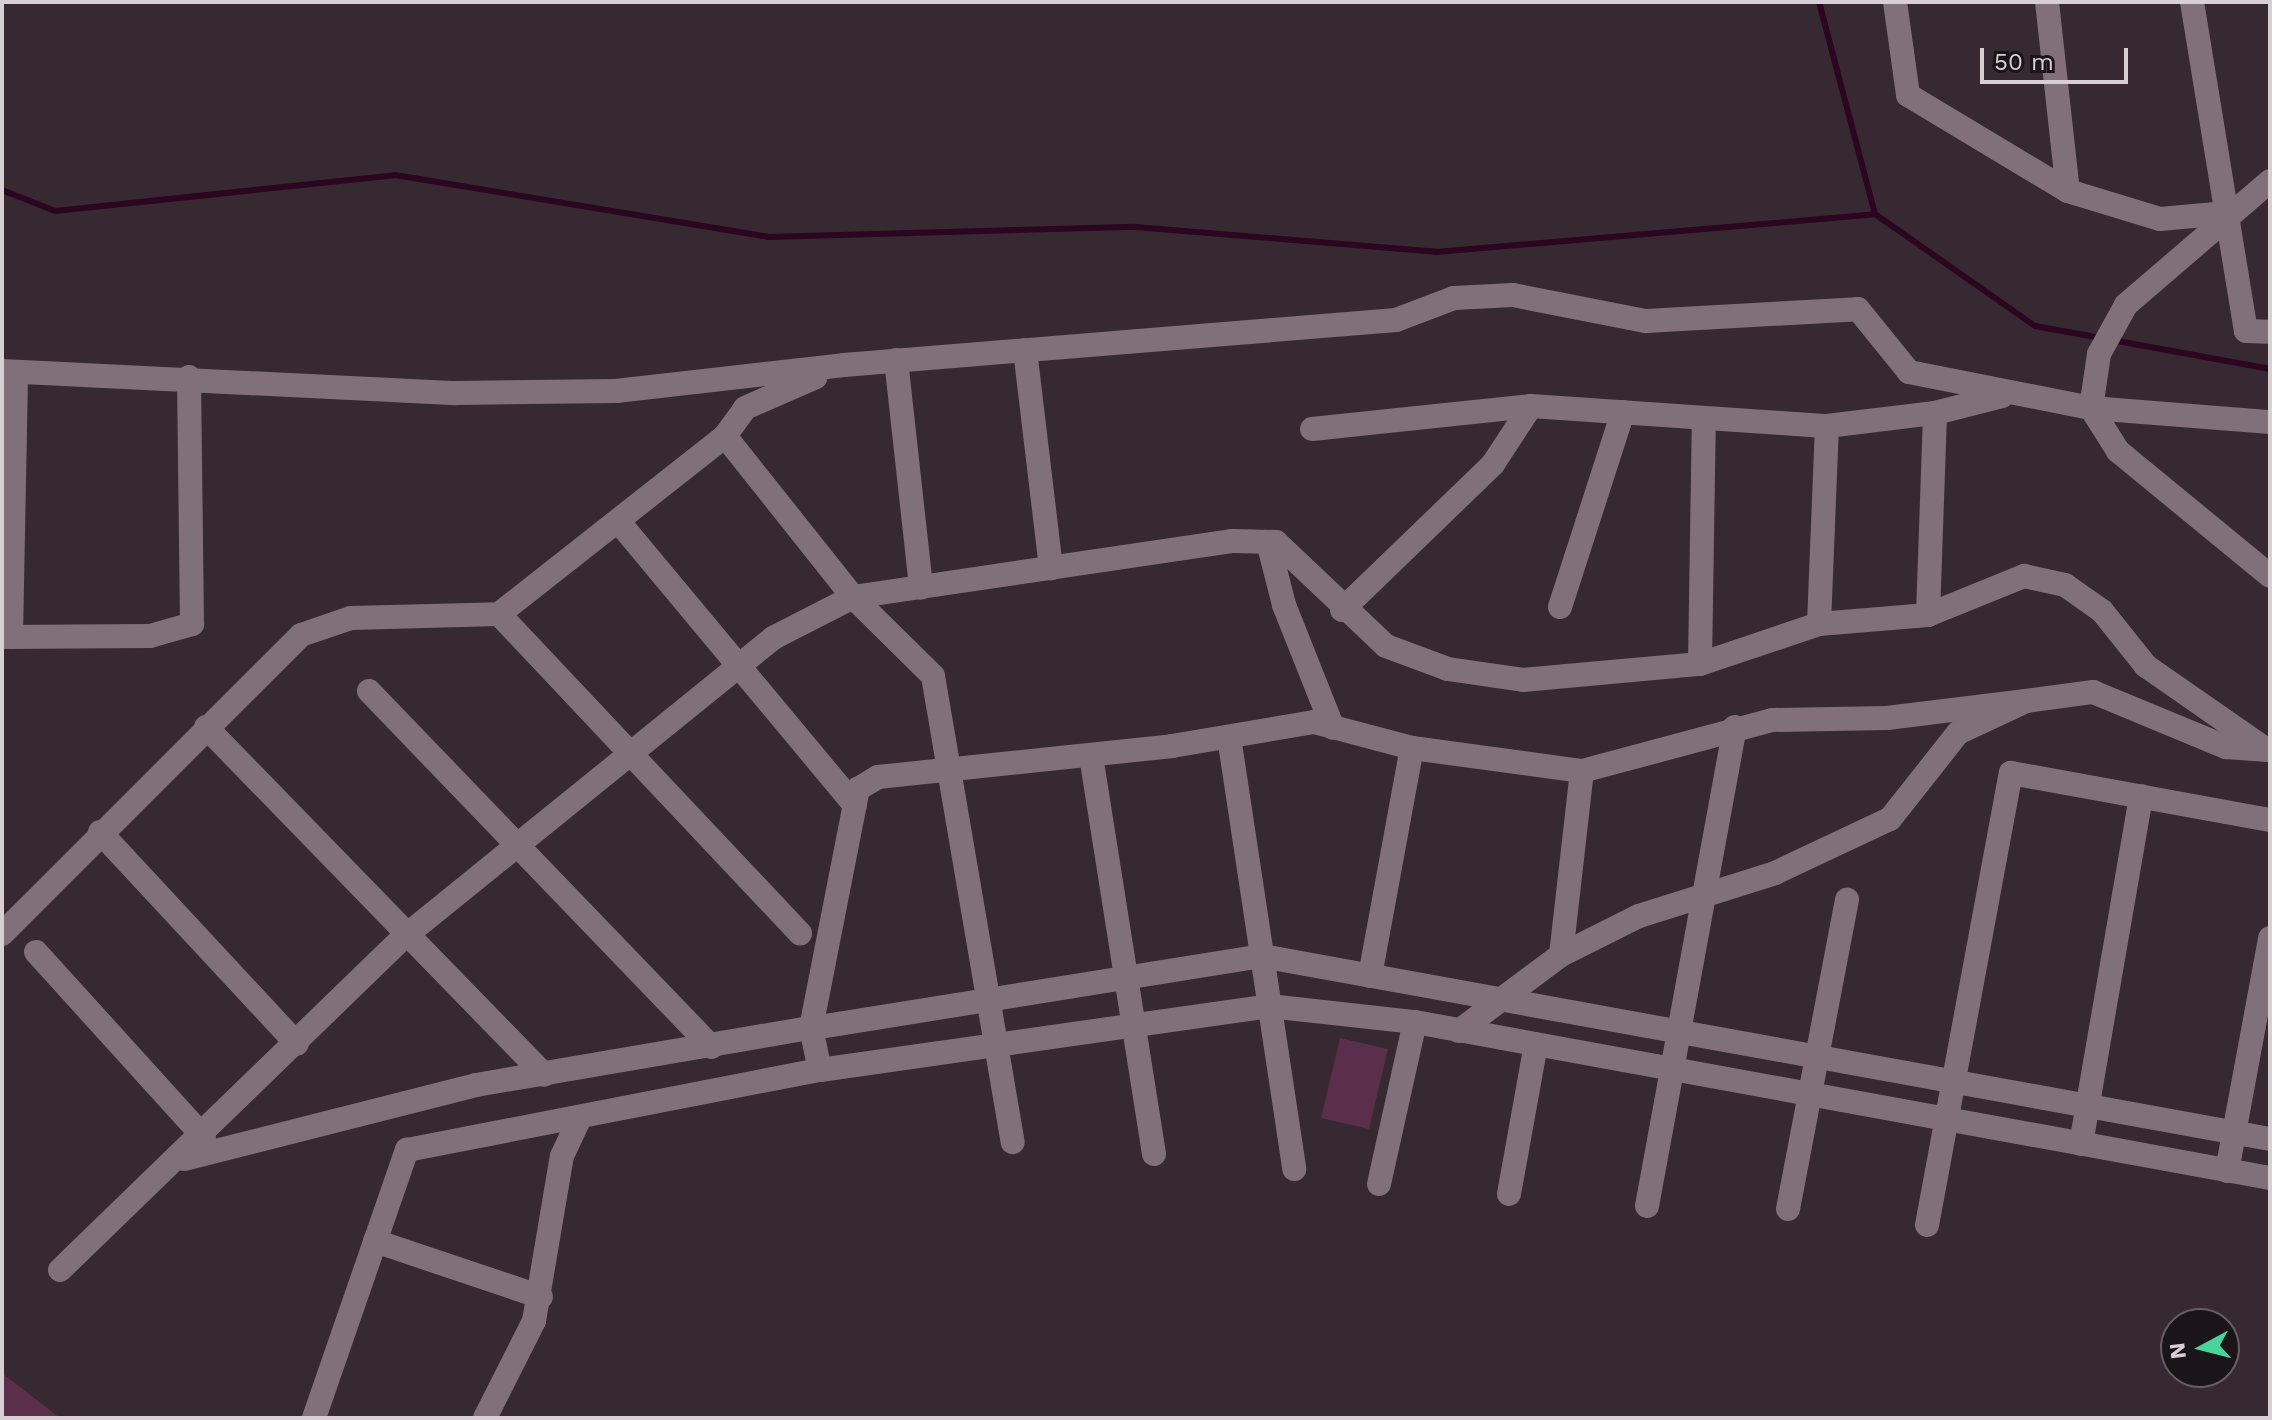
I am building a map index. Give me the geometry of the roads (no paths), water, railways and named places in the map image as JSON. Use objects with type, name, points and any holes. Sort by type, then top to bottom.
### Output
[{"type":"street","points":[[2047,2],[2068,191]]},
{"type":"street","points":[[2192,2],[2246,331],[2270,332]]},
{"type":"street","points":[[1902,3],[1908,95],[2068,191],[2160,219],[2227,213]]},
{"type":"street","points":[[2270,181],[2227,213],[2126,305],[2099,354],[2091,408],[2118,451],[2270,576]]},
{"type":"street","points":[[189,377],[192,624],[150,636],[7,637],[9,372],[189,377],[456,393],[616,391],[896,360],[1396,320],[1454,298],[1513,295],[1646,321],[1858,309],[1909,372],[2005,395],[2091,408],[2270,422]]},
{"type":"street","points":[[1025,350],[1051,568]]},
{"type":"street","points":[[896,360],[921,588]]},
{"type":"street","points":[[2,934],[100,832],[301,635],[351,618],[499,614],[725,436],[745,408],[844,365]]},
{"type":"street","points":[[1312,429],[1531,406],[1827,426],[1935,413],[2005,395]]},
{"type":"street","points":[[1342,610],[1493,464],[1531,406]]},
{"type":"street","points":[[1560,607],[1623,412]]},
{"type":"street","points":[[1928,615],[1935,413]]},
{"type":"street","points":[[1700,664],[1704,418]]},
{"type":"street","points":[[1819,624],[1827,426]]},
{"type":"street","points":[[725,436],[853,597],[933,676],[1013,1142]]},
{"type":"street","points":[[618,521],[855,805]]},
{"type":"street","points":[[1268,542],[1293,631],[1333,728]]},
{"type":"street","points":[[60,1270],[181,1160],[404,937],[773,638],[853,597],[1051,568],[1268,542],[1307,565],[1342,610],[1386,646],[1463,671],[1523,680],[1700,664],[1819,624],[1928,615],[2024,576],[2065,585],[2102,611],[2146,666],[2268,750]]},
{"type":"street","points":[[499,614],[800,933]]},
{"type":"street","points":[[369,691],[712,1047]]},
{"type":"street","points":[[820,1070],[811,1028],[858,789],[878,777],[1091,756],[1314,722],[1412,748],[1582,771],[1735,727],[2026,701],[2093,692],[2226,747],[2268,750]]},
{"type":"street","points":[[1459,1031],[1561,955],[1704,894],[1810,859],[1890,819],[1958,733],[2026,701]]},
{"type":"street","points":[[206,727],[404,937],[544,1075]]},
{"type":"street","points":[[1647,1206],[1735,727]]},
{"type":"street","points":[[1229,737],[1294,1169]]},
{"type":"street","points":[[1370,976],[1412,748]]},
{"type":"street","points":[[1091,756],[1154,1154]]},
{"type":"street","points":[[1561,955],[1582,771]]},
{"type":"street","points":[[1927,1225],[2011,773],[2270,820]]},
{"type":"street","points":[[2081,1144],[2141,796]]},
{"type":"street","points":[[100,832],[297,1044]]},
{"type":"street","points":[[1788,1209],[1847,900]]},
{"type":"street","points":[[2227,1171],[2270,938]]},
{"type":"street","points":[[36,952],[204,1137]]},
{"type":"street","points":[[181,1160],[476,1085],[1125,975],[1262,956],[2270,1139]]},
{"type":"street","points":[[314,1418],[407,1150],[578,1122],[820,1070],[1269,1006],[1415,1022],[2270,1178]]},
{"type":"street","points":[[1379,1184],[1415,1022]]},
{"type":"street","points":[[1509,1194],[1536,1044]]},
{"type":"street","points":[[485,1418],[522,1353],[541,1297],[562,1156],[578,1122]]},
{"type":"street","points":[[375,1241],[541,1297]]},
{"type":"waterway","points":[[1819,2],[1875,214]]},
{"type":"waterway","points":[[2,190],[55,211],[395,175],[768,237],[1135,227],[1436,252],[1875,214],[2035,326],[2101,338]]},
{"type":"waterway","points":[[2112,340],[2270,369]]}]
